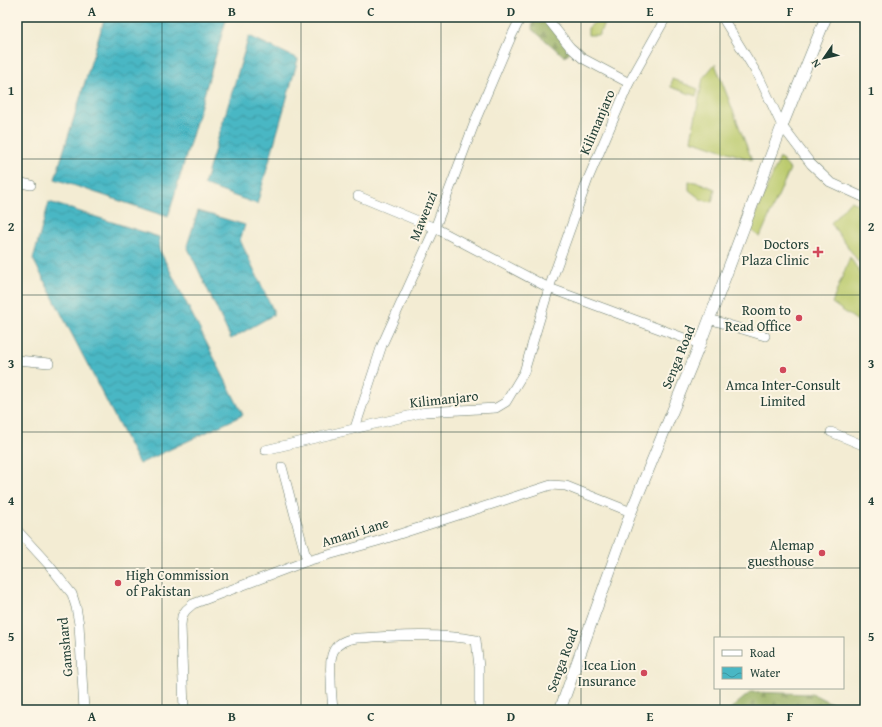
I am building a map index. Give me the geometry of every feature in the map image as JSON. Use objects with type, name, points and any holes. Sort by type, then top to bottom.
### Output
[{"type":"street","name":"Mawenzi","points":[[355,428],[382,345],[435,228],[476,119],[511,37],[522,17]]},
{"type":"street","points":[[546,17],[570,47],[582,58],[629,83]]},
{"type":"street","name":"Kilimanjaro","points":[[265,450],[425,412],[496,408],[506,402],[524,372],[549,288],[588,179],[629,83],[666,17]]},
{"type":"street","points":[[722,17],[759,77],[782,126],[811,164],[821,174],[841,188],[865,198]]},
{"type":"street","name":"Senga Road","points":[[560,710],[631,512],[700,344],[782,126],[826,17]]},
{"type":"street","points":[[17,182],[31,185]]},
{"type":"street","points":[[358,196],[435,228],[549,288],[700,344]]},
{"type":"street","points":[[709,318],[765,336]]},
{"type":"street","points":[[17,360],[49,363]]},
{"type":"street","points":[[831,432],[865,446]]},
{"type":"street","points":[[282,467],[307,561]]},
{"type":"street","name":"Amani Lane","points":[[184,710],[180,625],[182,616],[186,610],[205,599],[307,561],[378,541],[551,485],[566,486],[631,512]]},
{"type":"street","name":"Gamshard","points":[[17,530],[49,565],[72,594],[79,624],[84,710]]},
{"type":"street","points":[[333,710],[330,662],[333,651],[342,642],[357,638],[421,635],[453,636],[476,640],[479,667],[479,710]]},
{"type":"green space","points":[[533,17],[544,17],[571,50],[565,57],[532,29]]},
{"type":"green space","points":[[601,17],[605,21],[599,35],[588,35],[588,28]]},
{"type":"green space","points":[[715,64],[752,160],[691,140],[703,78]]},
{"type":"green space","points":[[672,79],[698,89],[696,96],[671,87]]},
{"type":"green space","points":[[780,158],[790,169],[760,237],[749,229]]},
{"type":"green space","points":[[689,181],[700,183],[715,189],[712,202],[702,200],[689,190]]},
{"type":"green space","points":[[850,201],[865,206],[865,271],[831,223]]},
{"type":"green space","points":[[850,257],[865,281],[865,326],[832,303]]},
{"type":"green space","points":[[751,692],[813,694],[845,710],[729,710]]},
{"type":"water","points":[[105,17],[227,17],[168,217],[55,179]]},
{"type":"water","points":[[249,36],[298,59],[257,204],[204,185]]},
{"type":"water","points":[[49,202],[159,237],[159,249],[243,415],[139,464],[33,259]]},
{"type":"water","points":[[198,211],[245,225],[240,240],[273,310],[273,315],[231,339],[187,246]]},
{"type":"place","name":"Doctors Plaza Clinic","points":[[818,252]]},
{"type":"place","name":"Room to Read Office","points":[[799,318]]},
{"type":"place","name":"Amca Inter-Consult Limited","points":[[783,370]]},
{"type":"place","name":"Alemap guesthouse","points":[[822,553]]},
{"type":"place","name":"High Commission of Pakistan","points":[[118,583]]},
{"type":"place","name":"Icea Lion Insurance","points":[[644,673]]}]
